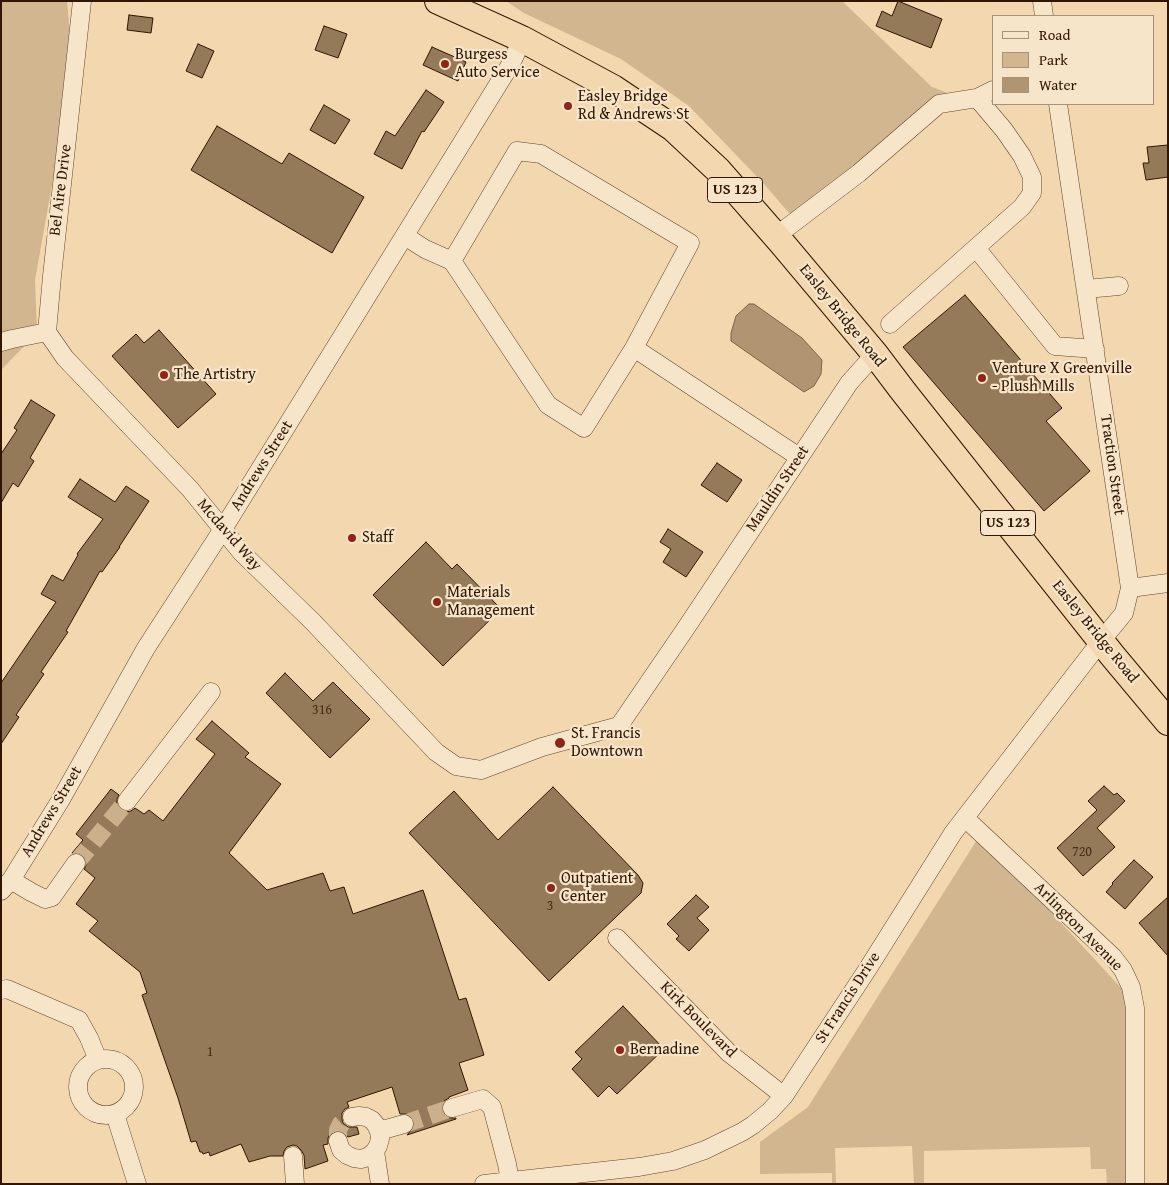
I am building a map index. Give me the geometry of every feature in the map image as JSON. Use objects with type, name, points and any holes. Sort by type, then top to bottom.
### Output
[{"type":"highway","name":"Easley Bridge Road","points":[[453,4],[613,88],[673,128],[718,170],[875,354],[1101,641],[1168,722]]},
{"type":"street","name":"Bel Aire Drive","points":[[48,332],[52,276],[82,1]]},
{"type":"street","points":[[1042,1],[1044,15]]},
{"type":"street","name":"Andrews Street","points":[[6,886],[60,801],[146,648],[223,528],[512,62],[522,40]]},
{"type":"street","points":[[776,236],[859,173],[939,104],[977,98],[992,90]]},
{"type":"street","points":[[890,324],[1022,206],[1032,193],[1032,177],[1022,156],[1004,130],[977,98]]},
{"type":"street","name":"Traction Street","points":[[1058,105],[1130,588],[1124,613],[1101,641]]},
{"type":"street","points":[[404,236],[452,262],[548,406],[584,428],[634,348],[690,243],[541,154],[517,151],[452,262]]},
{"type":"street","points":[[976,248],[1055,346],[1094,349]]},
{"type":"street","points":[[1086,289],[1119,286]]},
{"type":"street","points":[[1,342],[48,332]]},
{"type":"street","name":"Mcdavid Way","points":[[48,332],[65,358],[190,489],[242,554],[313,622],[417,732]]},
{"type":"street","points":[[634,348],[799,457]]},
{"type":"street","name":"Mauldin Street","points":[[417,732],[436,752],[456,766],[480,770],[542,747],[619,726],[849,383],[875,354]]},
{"type":"street","points":[[1130,588],[1168,583]]},
{"type":"street","name":"St Francis Drive","points":[[484,1184],[510,1181],[580,1179],[673,1161],[705,1150],[742,1132],[770,1111],[784,1096],[867,970],[953,833],[1101,641]]},
{"type":"street","points":[[127,801],[211,692]]},
{"type":"street","name":"Arlington Avenue","points":[[965,818],[1113,957],[1123,970],[1131,987],[1135,1008],[1135,1184]]},
{"type":"street","points":[[6,886],[30,892],[45,899],[52,897],[76,863]]},
{"type":"street","name":"Kirk Boulevard","points":[[618,938],[729,1052],[784,1096]]},
{"type":"street","points":[[1,990],[7,989],[79,1020],[98,1060]]},
{"type":"street","points":[[98,1060],[117,1061],[125,1066],[133,1079],[134,1094],[130,1102],[124,1110],[115,1114],[106,1116],[93,1112],[84,1104],[80,1096],[78,1087],[84,1071],[90,1064],[98,1060]]},
{"type":"street","points":[[452,1108],[483,1099],[492,1107],[510,1181]]},
{"type":"street","points":[[115,1114],[137,1184]]},
{"type":"street","points":[[338,1141],[341,1150],[347,1156],[361,1159],[368,1157],[378,1146],[380,1139],[379,1131],[372,1120],[366,1117],[352,1117]]},
{"type":"street","points":[[379,1131],[404,1124]]},
{"type":"street","points":[[375,1151],[380,1184]]},
{"type":"street","points":[[293,1156],[295,1184]]},
{"type":"green space","points":[[1,1],[67,1],[73,68],[35,280],[37,333],[1,370]]},
{"type":"green space","points":[[506,1],[842,1],[932,87],[958,97],[802,228],[764,184],[689,106],[621,59],[524,13]]},
{"type":"green space","points":[[980,835],[1135,1003],[1132,1184],[1107,1184],[1106,1169],[1091,1169],[1090,1147],[924,1151],[924,1184],[914,1184],[912,1146],[835,1148],[836,1184],[832,1184],[832,1173],[760,1174],[760,1142],[808,1107]]},
{"type":"water","points":[[749,304],[754,304],[802,338],[822,360],[821,374],[814,386],[804,392],[731,341],[731,333],[736,316]]},
{"type":"building","points":[[898,1],[942,19],[931,48],[876,26],[882,11],[892,16]]},
{"type":"building","points":[[129,15],[153,18],[151,33],[127,30]]},
{"type":"building","points":[[324,26],[347,34],[338,58],[315,50]]},
{"type":"building","points":[[198,44],[214,51],[202,78],[186,71]]},
{"type":"building","name":"Burgess Auto Service","points":[[432,47],[466,62],[458,81],[423,65]]},
{"type":"building","points":[[426,90],[444,102],[424,132],[422,131],[402,169],[374,154],[386,131],[395,136]]},
{"type":"building","points":[[324,105],[350,120],[335,144],[310,130]]},
{"type":"building","points":[[217,126],[282,164],[289,153],[364,197],[332,253],[191,170]]},
{"type":"building","points":[[1168,145],[1168,177],[1146,180],[1143,163],[1149,163],[1147,147]]},
{"type":"building","name":"Venture X Greenville - Plush Mills","points":[[965,295],[1062,408],[1046,421],[1090,471],[1044,511],[903,347]]},
{"type":"building","name":"The Artistry","points":[[159,330],[216,394],[178,428],[112,356],[136,334],[144,343]]},
{"type":"building","points":[[31,400],[55,415],[30,458],[34,461],[18,487],[13,483],[1,503],[1,454],[17,430],[14,428]]},
{"type":"building","points":[[717,463],[742,480],[727,502],[701,485]]},
{"type":"building","points":[[80,479],[115,502],[126,486],[149,501],[120,547],[102,572],[100,571],[66,631],[68,632],[41,672],[44,674],[16,715],[19,717],[1,744],[1,683],[56,602],[41,594],[52,575],[63,581],[77,554],[103,519],[68,497]]},
{"type":"building","points":[[668,529],[703,552],[686,577],[663,562],[671,549],[660,542]]},
{"type":"building","name":"Materials Management","points":[[426,542],[452,569],[457,564],[501,609],[443,666],[373,595]]},
{"type":"building","points":[[285,673],[313,701],[333,682],[370,719],[330,758],[266,693]]},
{"type":"building","points":[[212,721],[249,753],[245,757],[281,784],[229,853],[267,890],[323,873],[330,891],[344,887],[353,914],[423,890],[459,1000],[466,998],[484,1055],[459,1063],[468,1090],[449,1097],[442,1106],[445,1116],[456,1119],[407,1135],[414,1127],[414,1121],[407,1114],[400,1114],[392,1087],[347,1102],[349,1107],[342,1113],[343,1123],[348,1127],[357,1127],[359,1134],[348,1137],[341,1131],[334,1131],[328,1138],[328,1144],[323,1145],[328,1161],[305,1169],[304,1155],[297,1146],[293,1145],[287,1147],[283,1156],[270,1156],[249,1162],[241,1144],[210,1156],[209,1152],[203,1154],[200,1152],[196,1141],[191,1142],[178,1098],[142,995],[147,993],[140,972],[89,931],[98,921],[76,904],[95,878],[84,869],[87,863],[85,858],[77,853],[72,853],[83,840],[76,834],[111,789],[119,795],[117,805],[121,810],[126,812],[135,808],[144,814],[149,810],[163,821],[215,754],[196,739]]},
{"type":"building","points":[[1104,786],[1114,795],[1117,793],[1125,801],[1097,828],[1115,847],[1083,876],[1057,848],[1097,810],[1088,801]]},
{"type":"building","name":"Outpatient Center","points":[[553,787],[638,875],[643,883],[641,893],[549,981],[409,833],[454,791],[498,840]]},
{"type":"building","points":[[1134,860],[1153,877],[1125,909],[1106,892]]},
{"type":"building","points":[[696,895],[709,907],[697,918],[709,930],[689,951],[676,939],[679,936],[667,924]]},
{"type":"building","points":[[1168,897],[1168,956],[1139,923]]},
{"type":"building","name":"Bernadine","points":[[623,1006],[664,1049],[617,1094],[609,1086],[598,1097],[572,1069],[582,1059],[575,1052]]},
{"type":"tunnel","points":[[76,863],[127,801]]},
{"type":"tunnel","points":[[404,1124],[452,1108]]},
{"type":"tunnel","points":[[338,1141],[338,1130],[341,1124],[352,1117]]},
{"type":"place","name":"Burgess Auto Service","points":[[445,64]]},
{"type":"place","name":"Easley Bridge Rd & Andrews St","points":[[568,106]]},
{"type":"place","name":"The Artistry","points":[[164,375]]},
{"type":"place","name":"Venture X Greenville - Plush Mills","points":[[982,378]]},
{"type":"place","name":"Staff","points":[[352,538]]},
{"type":"place","name":"Materials Management","points":[[437,602]]},
{"type":"place","name":"St. Francis Downtown","points":[[560,743]]},
{"type":"place","name":"Outpatient Center","points":[[551,888]]},
{"type":"place","name":"Bernadine","points":[[620,1050]]}]
